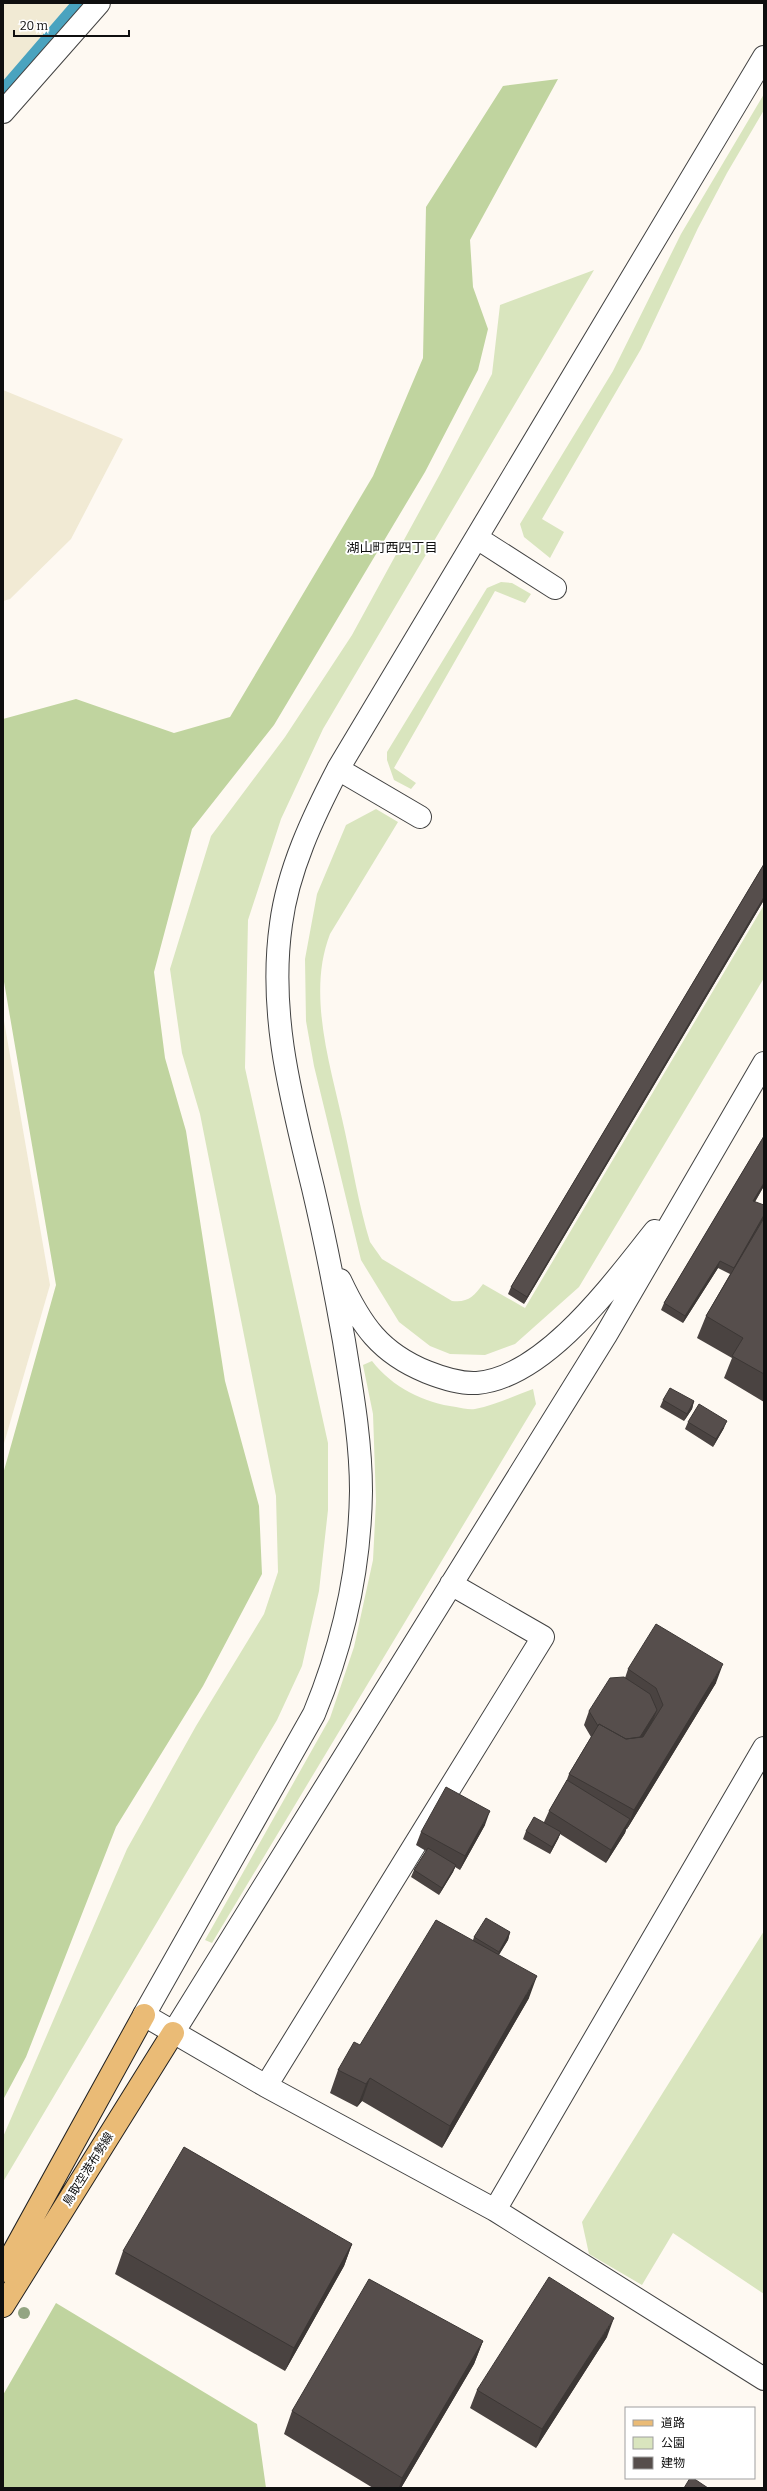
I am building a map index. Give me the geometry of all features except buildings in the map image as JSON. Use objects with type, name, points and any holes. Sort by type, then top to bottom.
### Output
[{"type":"main road","name":"鳥取空港布勢線","points":[[3,2271],[144,2015]]},
{"type":"main road","name":"鳥取空港布勢線","points":[[3,2306],[173,2033]]},
{"type":"street","points":[[3,112],[99,3]]},
{"type":"street","points":[[764,57],[338,769],[323,799],[291,881],[281,924],[276,977],[277,1007],[284,1062],[328,1254],[351,1386],[360,1459],[358,1543],[343,1626],[326,1685],[314,1714],[144,2015],[266,2086],[495,2210],[764,2379]]},
{"type":"street","points":[[477,538],[555,588]]},
{"type":"street","points":[[338,769],[420,817]]},
{"type":"street","points":[[173,2033],[606,1334],[764,1063]]},
{"type":"street","points":[[328,1254],[360,1319],[381,1345],[409,1364],[443,1378],[475,1383],[491,1381],[528,1366],[566,1333],[620,1275],[701,1173]]},
{"type":"street","points":[[266,2086],[543,1637],[451,1584]]},
{"type":"street","points":[[495,2210],[764,1748]]},
{"type":"shaded area","points":[[3,3],[89,3],[3,101]]},
{"type":"shaded area","points":[[3,390],[123,439],[71,539],[10,599],[3,601]]},
{"type":"shaded area","points":[[3,1015],[50,1285],[3,1447]]},
{"type":"green space","points":[[558,79],[470,240],[473,287],[488,329],[478,370],[425,472],[274,725],[192,829],[154,972],[165,1058],[186,1131],[225,1381],[259,1506],[262,1574],[203,1686],[116,1827],[26,2057],[3,2100],[3,1474],[56,1285],[3,976],[3,719],[76,699],[174,733],[230,717],[373,476],[423,358],[426,207],[503,86]]},
{"type":"green space","points":[[764,94],[764,110],[727,173],[698,228],[641,349],[542,519],[564,532],[550,558],[524,537],[520,524],[613,371],[681,234]]},
{"type":"green space","points":[[594,270],[323,729],[281,819],[248,920],[245,1068],[328,1443],[328,1510],[319,1591],[302,1666],[277,1720],[3,2182],[3,2137],[127,1849],[196,1726],[264,1614],[278,1572],[276,1496],[200,1114],[182,1053],[170,969],[211,836],[285,737],[352,635],[440,474],[492,374],[500,305]]},
{"type":"green space","points":[[501,582],[512,583],[531,594],[525,603],[495,591],[394,768],[416,783],[411,789],[394,780],[387,760],[387,752],[487,588]]},
{"type":"green space","points":[[376,809],[398,822],[330,934],[323,958],[320,982],[324,1033],[359,1201],[370,1242],[382,1259],[452,1301],[462,1301],[470,1298],[483,1284],[525,1308],[764,905],[764,978],[579,1287],[515,1344],[485,1355],[450,1354],[430,1346],[399,1322],[361,1260],[314,1066],[306,1021],[305,959],[317,894],[346,825]]},
{"type":"green space","points":[[372,1361],[389,1379],[399,1386],[432,1402],[475,1409],[497,1403],[533,1389],[536,1404],[212,1943],[205,1940],[330,1718],[354,1647],[373,1560],[376,1501],[373,1414],[363,1365]]},
{"type":"green space","points":[[764,1931],[764,2294],[673,2233],[642,2285],[589,2254],[582,2222]]},
{"type":"green space","points":[[56,2303],[257,2424],[266,2488],[3,2488],[3,2395]]},
{"type":"waterway","points":[[3,90],[78,3]]},
{"type":"district","name":"湖山町西四丁目","points":[[392,547]]}]
